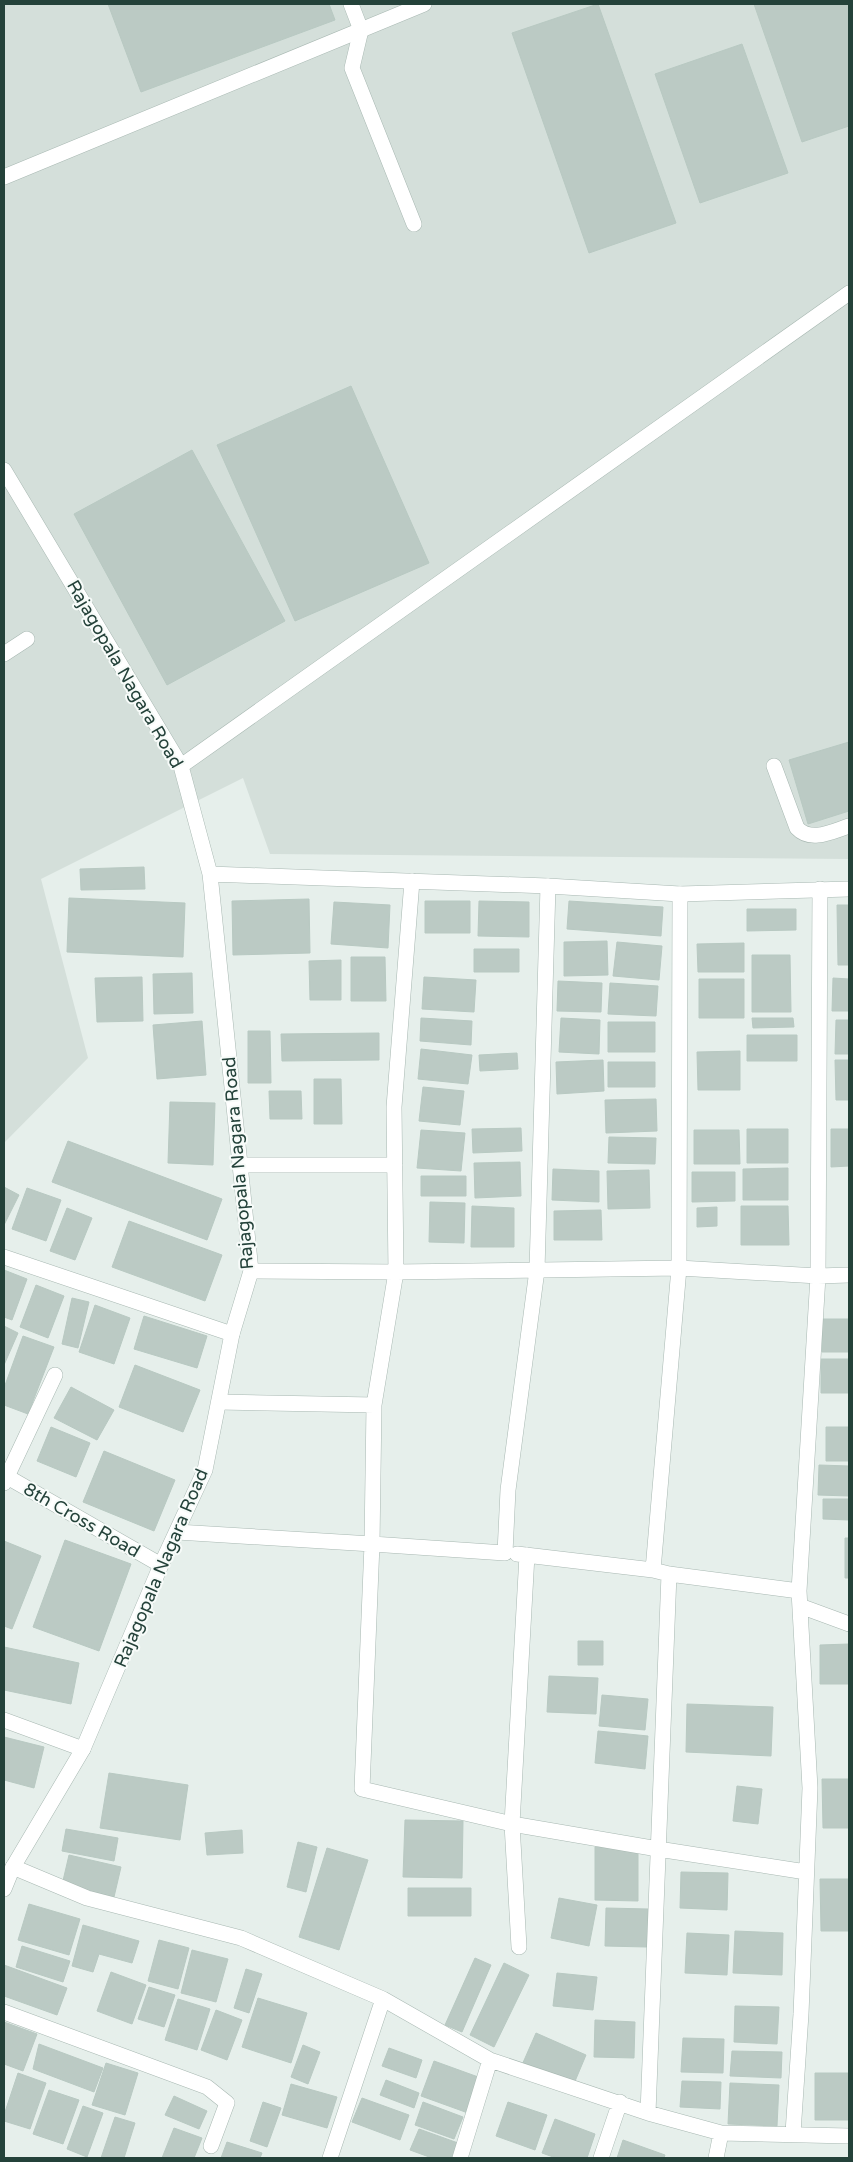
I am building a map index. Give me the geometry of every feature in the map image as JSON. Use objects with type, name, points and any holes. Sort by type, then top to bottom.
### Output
[{"type":"street","points":[[351,4],[361,30],[352,68],[414,224]]},
{"type":"street","points":[[4,177],[424,4]]},
{"type":"street","points":[[181,766],[849,293]]},
{"type":"street","name":"Rajagopala Nagara Road","points":[[4,470],[181,766],[210,874],[251,1271],[232,1334],[205,1470],[161,1566],[83,1749],[13,1868],[4,1889]]},
{"type":"street","points":[[4,654],[27,639]]},
{"type":"street","points":[[774,766],[796,828],[802,834],[816,836],[849,826]]},
{"type":"street","points":[[210,874],[548,886],[680,894],[849,889]]},
{"type":"street","points":[[412,881],[394,1107],[396,1272],[374,1405],[372,1544],[362,1789],[512,1824],[806,1872]]},
{"type":"street","points":[[505,1553],[508,1490],[537,1270],[548,886]]},
{"type":"street","points":[[793,2133],[810,1788],[799,1599],[818,1276],[820,889]]},
{"type":"street","points":[[653,1570],[679,1268],[680,894]]},
{"type":"street","points":[[240,1165],[395,1165]]},
{"type":"street","points":[[4,1257],[232,1334]]},
{"type":"street","points":[[251,1271],[396,1272],[679,1268],[818,1276],[849,1275]]},
{"type":"street","points":[[5,1478],[55,1375]]},
{"type":"street","points":[[219,1402],[374,1405]]},
{"type":"street","name":"8th Cross Road","points":[[5,1478],[161,1566]]},
{"type":"street","points":[[177,1532],[505,1553],[653,1570],[799,1599],[849,1624]]},
{"type":"street","points":[[519,1947],[512,1824],[527,1555]]},
{"type":"street","points":[[648,2113],[669,1574]]},
{"type":"street","points":[[4,1720],[83,1749]]},
{"type":"street","points":[[13,1868],[87,1898],[241,1938],[383,1999],[490,2060],[620,2102],[648,2113],[721,2133],[793,2133],[849,2136]]},
{"type":"street","points":[[330,2158],[383,1999]]},
{"type":"street","points":[[4,2012],[207,2087],[227,2103],[211,2146]]},
{"type":"street","points":[[460,2158],[490,2060]]},
{"type":"street","points":[[601,2158],[620,2102]]},
{"type":"street","points":[[716,2158],[721,2133]]},
{"type":"shaded area","points":[[4,4],[849,4],[849,859],[270,854],[243,778],[41,879],[88,1058],[4,1143]]},
{"type":"building","points":[[108,4],[329,4],[335,20],[141,92]]},
{"type":"building","points":[[598,4],[676,223],[589,253],[512,33]]},
{"type":"building","points":[[754,4],[849,4],[849,126],[802,142]]},
{"type":"building","points":[[742,44],[788,173],[700,203],[655,74]]},
{"type":"building","points":[[351,386],[429,563],[295,621],[217,445]]},
{"type":"building","points":[[192,450],[285,621],[167,685],[74,514]]},
{"type":"building","points":[[849,742],[849,811],[808,824],[789,760]]},
{"type":"building","points":[[144,867],[145,889],[81,890],[80,869]]},
{"type":"building","points":[[69,898],[185,903],[183,957],[67,952]]},
{"type":"building","points":[[309,899],[310,953],[233,955],[232,901]]},
{"type":"building","points":[[425,901],[470,901],[470,933],[425,933]]},
{"type":"building","points":[[479,901],[529,902],[529,937],[478,936]]},
{"type":"building","points":[[569,901],[663,907],[661,936],[567,929]]},
{"type":"building","points":[[334,902],[390,905],[388,948],[331,944]]},
{"type":"building","points":[[837,905],[849,905],[849,965],[838,965]]},
{"type":"building","points":[[747,909],[796,909],[796,930],[747,931]]},
{"type":"building","points":[[607,941],[608,975],[564,976],[564,942]]},
{"type":"building","points":[[617,942],[662,946],[659,980],[613,976]]},
{"type":"building","points":[[744,943],[744,972],[698,972],[697,944]]},
{"type":"building","points":[[474,949],[519,949],[519,972],[474,972]]},
{"type":"building","points":[[752,955],[790,955],[791,1012],[752,1012]]},
{"type":"building","points":[[351,957],[385,957],[386,1001],[351,1001]]},
{"type":"building","points":[[341,960],[341,1000],[310,1000],[309,961]]},
{"type":"building","points":[[192,973],[193,1013],[154,1014],[153,974]]},
{"type":"building","points":[[142,977],[143,1021],[97,1022],[95,978]]},
{"type":"building","points":[[424,977],[476,980],[474,1012],[422,1009]]},
{"type":"building","points":[[833,978],[849,979],[849,1011],[832,1011]]},
{"type":"building","points":[[699,979],[744,979],[744,1018],[699,1018]]},
{"type":"building","points":[[558,981],[602,983],[601,1012],[557,1011]]},
{"type":"building","points":[[610,983],[658,986],[656,1016],[608,1014]]},
{"type":"building","points":[[421,1018],[472,1021],[471,1045],[420,1041]]},
{"type":"building","points":[[561,1018],[600,1020],[599,1054],[559,1052]]},
{"type":"building","points":[[752,1018],[793,1018],[794,1027],[753,1028]]},
{"type":"building","points":[[836,1020],[849,1020],[849,1054],[835,1054]]},
{"type":"building","points":[[202,1021],[206,1075],[157,1079],[153,1025]]},
{"type":"building","points":[[608,1022],[655,1022],[655,1052],[608,1052]]},
{"type":"building","points":[[248,1031],[270,1031],[271,1083],[248,1083]]},
{"type":"building","points":[[379,1033],[379,1060],[282,1061],[281,1034]]},
{"type":"building","points":[[747,1035],[797,1035],[797,1061],[747,1061]]},
{"type":"building","points":[[421,1049],[472,1055],[468,1084],[418,1079]]},
{"type":"building","points":[[740,1051],[740,1090],[698,1090],[697,1052]]},
{"type":"building","points":[[517,1053],[518,1069],[480,1071],[479,1055]]},
{"type":"building","points":[[603,1060],[604,1091],[557,1094],[556,1062]]},
{"type":"building","points":[[835,1060],[849,1060],[849,1100],[836,1100]]},
{"type":"building","points":[[608,1062],[655,1062],[655,1087],[608,1087]]},
{"type":"building","points":[[314,1079],[341,1079],[342,1124],[314,1124]]},
{"type":"building","points":[[423,1087],[464,1091],[460,1125],[419,1121]]},
{"type":"building","points":[[269,1091],[301,1091],[302,1119],[270,1119]]},
{"type":"building","points":[[656,1099],[657,1131],[606,1133],[605,1100]]},
{"type":"building","points":[[170,1102],[215,1103],[213,1165],[168,1163]]},
{"type":"building","points":[[521,1128],[522,1151],[473,1153],[472,1129]]},
{"type":"building","points":[[747,1129],[788,1129],[788,1163],[747,1163]]},
{"type":"building","points":[[831,1129],[849,1129],[849,1166],[831,1167]]},
{"type":"building","points":[[421,1130],[465,1133],[461,1171],[417,1168]]},
{"type":"building","points":[[694,1130],[739,1130],[740,1164],[694,1164]]},
{"type":"building","points":[[609,1137],[656,1138],[655,1164],[608,1163]]},
{"type":"building","points":[[68,1141],[222,1199],[207,1240],[52,1182]]},
{"type":"building","points":[[520,1162],[521,1196],[475,1198],[474,1163]]},
{"type":"building","points":[[788,1168],[788,1200],[743,1200],[743,1169]]},
{"type":"building","points":[[553,1169],[599,1171],[599,1202],[552,1200]]},
{"type":"building","points":[[649,1170],[650,1208],[608,1209],[607,1171]]},
{"type":"building","points":[[692,1172],[735,1172],[735,1201],[692,1202]]},
{"type":"building","points":[[421,1176],[466,1176],[466,1196],[421,1196]]},
{"type":"building","points":[[4,1187],[19,1195],[4,1225]]},
{"type":"building","points":[[27,1188],[61,1200],[46,1241],[12,1229]]},
{"type":"building","points":[[430,1202],[465,1203],[464,1243],[429,1242]]},
{"type":"building","points":[[472,1206],[514,1208],[514,1247],[471,1247]]},
{"type":"building","points":[[741,1206],[788,1206],[789,1245],[741,1245]]},
{"type":"building","points":[[717,1207],[717,1226],[697,1227],[697,1208]]},
{"type":"building","points":[[67,1208],[92,1218],[75,1260],[50,1251]]},
{"type":"building","points":[[601,1210],[602,1240],[554,1240],[554,1211]]},
{"type":"building","points":[[129,1221],[222,1255],[205,1301],[112,1267]]},
{"type":"building","points":[[4,1270],[27,1279],[12,1320],[4,1317]]},
{"type":"building","points":[[36,1285],[64,1296],[48,1338],[20,1327]]},
{"type":"building","points":[[72,1298],[89,1302],[78,1348],[62,1344]]},
{"type":"building","points":[[95,1305],[130,1318],[114,1364],[79,1352]]},
{"type":"building","points":[[144,1316],[207,1336],[197,1368],[134,1349]]},
{"type":"building","points":[[822,1319],[849,1319],[849,1352],[822,1352]]},
{"type":"building","points":[[4,1326],[18,1333],[4,1365]]},
{"type":"building","points":[[23,1336],[54,1347],[28,1414],[4,1405],[4,1388]]},
{"type":"building","points":[[821,1359],[849,1359],[849,1393],[821,1393]]},
{"type":"building","points":[[135,1365],[200,1390],[183,1432],[119,1407]]},
{"type":"building","points":[[71,1387],[114,1410],[97,1440],[54,1418]]},
{"type":"building","points":[[51,1427],[90,1443],[76,1477],[37,1461]]},
{"type":"building","points":[[826,1427],[849,1427],[849,1461],[826,1461]]},
{"type":"building","points":[[104,1451],[175,1480],[154,1531],[83,1502]]},
{"type":"building","points":[[819,1465],[849,1466],[849,1496],[818,1495]]},
{"type":"building","points":[[823,1499],[849,1499],[849,1520],[823,1519]]},
{"type":"building","points":[[845,1538],[849,1538],[849,1578],[845,1578]]},
{"type":"building","points":[[65,1540],[131,1564],[99,1651],[33,1627]]},
{"type":"building","points":[[4,1541],[41,1556],[12,1629],[4,1626]]},
{"type":"building","points":[[578,1641],[603,1641],[603,1665],[578,1665]]},
{"type":"building","points":[[849,1644],[849,1684],[820,1684],[820,1645]]},
{"type":"building","points":[[4,1647],[79,1663],[71,1704],[4,1690]]},
{"type":"building","points":[[549,1676],[598,1678],[596,1714],[547,1712]]},
{"type":"building","points":[[602,1695],[648,1699],[645,1730],[599,1726]]},
{"type":"building","points":[[687,1704],[773,1707],[771,1756],[686,1752]]},
{"type":"building","points":[[598,1731],[648,1736],[645,1769],[595,1763]]},
{"type":"building","points":[[4,1737],[44,1747],[34,1788],[4,1780]]},
{"type":"building","points":[[109,1773],[188,1785],[180,1840],[100,1828]]},
{"type":"building","points":[[822,1779],[849,1779],[849,1828],[823,1828]]},
{"type":"building","points":[[737,1786],[762,1789],[758,1824],[733,1821]]},
{"type":"building","points":[[405,1820],[463,1821],[462,1878],[403,1877]]},
{"type":"building","points":[[66,1829],[118,1838],[114,1861],[62,1851]]},
{"type":"building","points":[[242,1830],[243,1853],[207,1855],[205,1833]]},
{"type":"building","points":[[298,1842],[317,1847],[306,1892],[287,1887]]},
{"type":"building","points":[[595,1847],[638,1848],[638,1901],[595,1900]]},
{"type":"building","points":[[327,1848],[368,1860],[339,1950],[299,1937]]},
{"type":"building","points":[[69,1855],[121,1867],[114,1897],[62,1885]]},
{"type":"building","points":[[681,1872],[728,1873],[727,1910],[680,1908]]},
{"type":"building","points":[[820,1879],[849,1879],[849,1931],[821,1931]]},
{"type":"building","points":[[408,1888],[471,1888],[471,1916],[408,1916]]},
{"type":"building","points":[[559,1898],[597,1905],[589,1946],[551,1938]]},
{"type":"building","points":[[29,1904],[80,1919],[69,1955],[18,1940]]},
{"type":"building","points":[[606,1908],[648,1909],[647,1947],[605,1946]]},
{"type":"building","points":[[83,1925],[139,1941],[132,1963],[99,1954],[93,1972],[72,1966]]},
{"type":"building","points":[[735,1931],[783,1933],[782,1975],[733,1973]]},
{"type":"building","points":[[687,1933],[729,1935],[727,1975],[685,1973]]},
{"type":"building","points":[[159,1940],[189,1948],[178,1989],[148,1981]]},
{"type":"building","points":[[22,1946],[70,1961],[63,1982],[16,1967]]},
{"type":"building","points":[[192,1950],[228,1959],[216,2002],[181,1993]]},
{"type":"building","points":[[475,1958],[491,1965],[462,2032],[445,2025]]},
{"type":"building","points":[[504,1963],[529,1975],[494,2047],[470,2035]]},
{"type":"building","points":[[4,1965],[67,1988],[57,2015],[4,1996]]},
{"type":"building","points":[[246,1969],[262,1974],[249,2013],[234,2008]]},
{"type":"building","points":[[111,1972],[146,1985],[132,2024],[97,2011]]},
{"type":"building","points":[[557,1973],[597,1977],[593,2010],[553,2006]]},
{"type":"building","points":[[149,1987],[175,1995],[164,2027],[138,2019]]},
{"type":"building","points":[[258,1998],[307,2013],[291,2063],[242,2047]]},
{"type":"building","points":[[178,1999],[210,2009],[197,2050],[165,2040]]},
{"type":"building","points":[[735,2006],[779,2007],[777,2044],[734,2042]]},
{"type":"building","points":[[216,2010],[242,2020],[227,2060],[201,2050]]},
{"type":"building","points":[[595,2020],[635,2022],[634,2058],[594,2057]]},
{"type":"building","points":[[4,2022],[37,2034],[23,2071],[4,2064]]},
{"type":"building","points":[[536,2033],[586,2055],[573,2086],[522,2065]]},
{"type":"building","points":[[683,2038],[724,2039],[723,2073],[681,2072]]},
{"type":"building","points":[[39,2044],[103,2068],[94,2092],[33,2069]]},
{"type":"building","points":[[303,2045],[320,2052],[308,2084],[291,2077]]},
{"type":"building","points":[[389,2048],[422,2060],[416,2078],[382,2066]]},
{"type":"building","points":[[732,2051],[782,2052],[781,2078],[730,2076]]},
{"type":"building","points":[[434,2061],[481,2078],[468,2113],[421,2096]]},
{"type":"building","points":[[106,2063],[138,2073],[125,2115],[92,2105]]},
{"type":"building","points":[[18,2073],[46,2083],[30,2129],[4,2121],[4,2115]]},
{"type":"building","points":[[815,2073],[849,2073],[849,2120],[815,2120]]},
{"type":"building","points":[[386,2080],[419,2093],[414,2108],[380,2095]]},
{"type":"building","points":[[682,2081],[721,2082],[720,2109],[680,2107]]},
{"type":"building","points":[[730,2083],[779,2085],[777,2126],[728,2124]]},
{"type":"building","points":[[291,2084],[337,2097],[327,2128],[282,2115]]},
{"type":"building","points":[[49,2090],[79,2100],[63,2144],[33,2134]]},
{"type":"building","points":[[174,2096],[207,2111],[199,2129],[165,2115]]},
{"type":"building","points":[[362,2098],[409,2115],[400,2140],[352,2122]]},
{"type":"building","points":[[263,2102],[281,2108],[267,2147],[250,2141]]},
{"type":"building","points":[[423,2102],[463,2117],[454,2139],[415,2125]]},
{"type":"building","points":[[508,2102],[547,2115],[535,2150],[496,2136]]},
{"type":"building","points":[[83,2106],[103,2113],[87,2157],[67,2149]]},
{"type":"building","points":[[115,2117],[135,2123],[124,2158],[101,2158]]},
{"type":"building","points":[[555,2119],[595,2134],[587,2158],[556,2158],[542,2153]]},
{"type":"building","points":[[174,2128],[202,2138],[194,2158],[162,2158]]},
{"type":"building","points":[[419,2129],[458,2143],[453,2158],[432,2158],[410,2150]]},
{"type":"building","points":[[623,2140],[665,2155],[664,2158],[617,2158]]},
{"type":"building","points":[[227,2142],[262,2153],[260,2158],[221,2158]]}]
